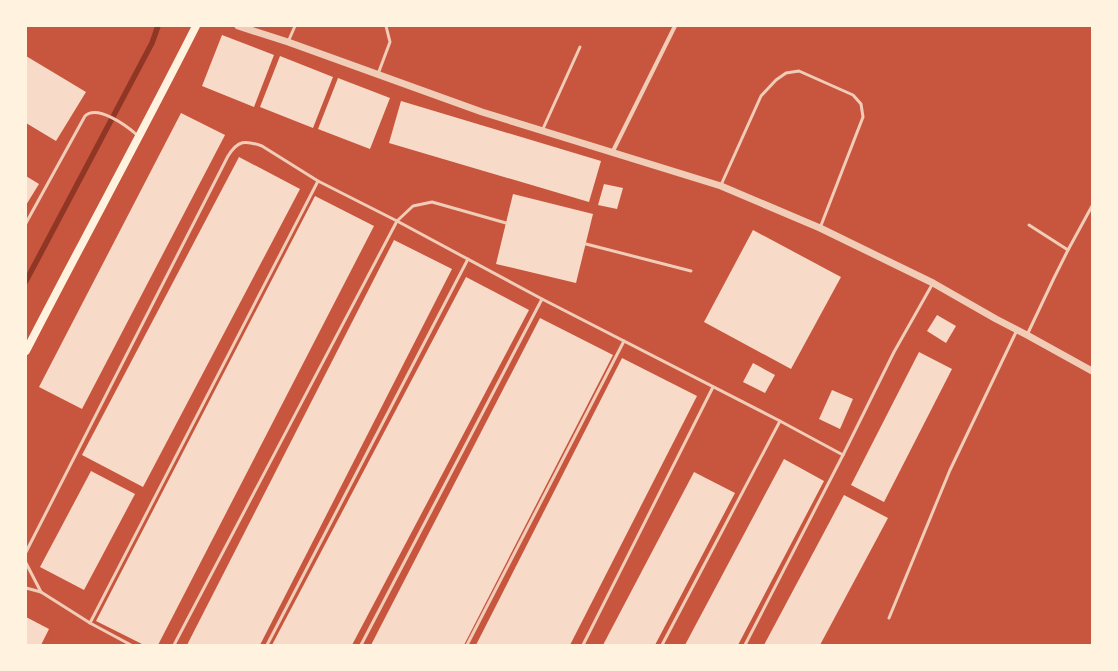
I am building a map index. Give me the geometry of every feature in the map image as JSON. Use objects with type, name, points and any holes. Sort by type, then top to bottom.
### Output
[{"type":"main road","points":[[26,351],[159,100],[196,26]]},
{"type":"street","points":[[238,26],[288,42],[482,112],[721,186],[820,228],[933,283],[1092,371]]},
{"type":"street","points":[[612,153],[675,26]]},
{"type":"lane","points":[[288,42],[295,26]]},
{"type":"lane","points":[[378,74],[390,42],[386,26]]},
{"type":"lane","points":[[542,131],[580,47]]},
{"type":"lane","points":[[721,186],[761,96],[776,80],[786,73],[799,71],[853,95],[861,104],[863,117],[820,228]]},
{"type":"lane","points":[[26,223],[85,116],[91,112],[105,115],[128,128],[139,137]]},
{"type":"lane","points":[[26,552],[217,177],[233,148],[243,142],[262,146],[318,181],[843,455]]},
{"type":"lane","points":[[90,623],[318,181]]},
{"type":"lane","points":[[174,645],[396,221],[413,206],[432,202],[506,223]]},
{"type":"lane","points":[[1027,335],[1068,250],[1092,206]]},
{"type":"lane","points":[[1029,225],[1068,250]]},
{"type":"lane","points":[[586,244],[691,271]]},
{"type":"lane","points":[[267,645],[468,260]]},
{"type":"lane","points":[[745,645],[843,455],[894,352],[933,283]]},
{"type":"lane","points":[[361,645],[542,299]]},
{"type":"lane","points":[[889,618],[950,470],[1017,330]]},
{"type":"lane","points":[[467,645],[624,341]]},
{"type":"lane","points":[[583,645],[713,387]]},
{"type":"lane","points":[[662,645],[780,421]]},
{"type":"lane","points":[[26,563],[41,592]]},
{"type":"lane","points":[[26,588],[41,592],[90,623],[131,645]]},
{"type":"building","points":[[222,35],[274,55],[254,107],[202,86]]},
{"type":"building","points":[[26,56],[86,92],[56,141],[26,123]]},
{"type":"building","points":[[280,56],[333,77],[313,128],[260,107]]},
{"type":"building","points":[[338,78],[390,98],[370,149],[318,129]]},
{"type":"building","points":[[401,101],[601,161],[589,202],[389,143]]},
{"type":"building","points":[[181,113],[225,135],[82,409],[39,387]]},
{"type":"building","points":[[239,157],[300,189],[143,487],[82,455]]},
{"type":"building","points":[[26,176],[39,184],[26,205]]},
{"type":"building","points":[[604,184],[623,188],[617,209],[598,205]]},
{"type":"building","points":[[513,194],[593,214],[576,283],[496,264]]},
{"type":"building","points":[[315,196],[374,226],[158,645],[144,645],[96,621]]},
{"type":"building","points":[[753,230],[841,277],[791,369],[704,322]]},
{"type":"building","points":[[394,240],[452,269],[260,645],[187,645]]},
{"type":"building","points":[[466,277],[529,310],[352,645],[272,645]]},
{"type":"building","points":[[937,315],[956,326],[946,343],[927,331]]},
{"type":"building","points":[[540,318],[613,355],[464,645],[371,645]]},
{"type":"building","points":[[919,352],[952,369],[884,502],[851,485]]},
{"type":"building","points":[[622,358],[697,396],[570,645],[476,645]]},
{"type":"building","points":[[753,363],[775,375],[765,393],[743,382]]},
{"type":"building","points":[[832,390],[853,399],[840,429],[819,419]]},
{"type":"building","points":[[784,459],[824,481],[738,645],[685,645]]},
{"type":"building","points":[[91,471],[135,494],[84,590],[40,567]]},
{"type":"building","points":[[694,472],[735,493],[655,645],[603,645]]},
{"type":"building","points":[[844,495],[888,518],[820,645],[764,645]]},
{"type":"building","points":[[26,617],[49,629],[41,645],[26,645]]},
{"type":"waterway","points":[[26,281],[152,43],[158,26]]}]
